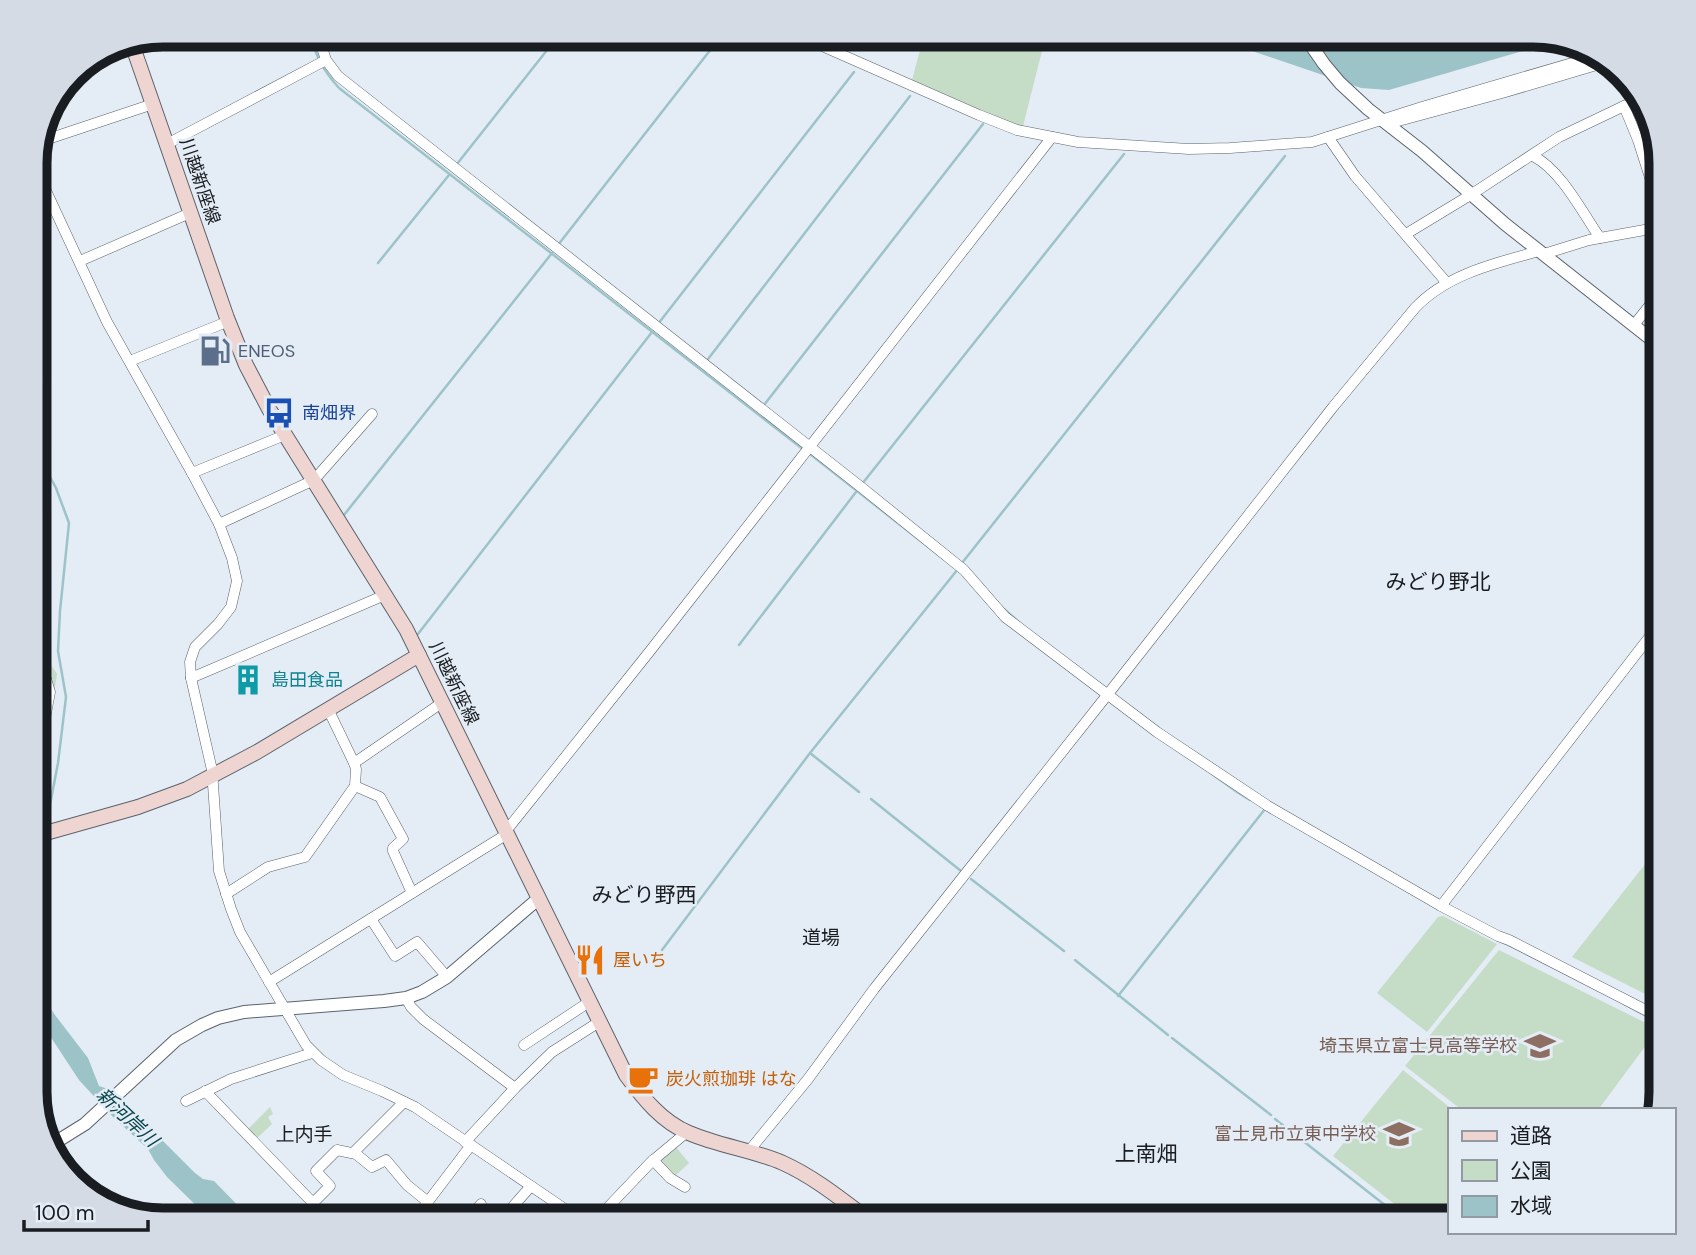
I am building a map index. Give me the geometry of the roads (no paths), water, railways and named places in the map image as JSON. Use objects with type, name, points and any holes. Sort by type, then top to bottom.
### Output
[{"type":"main road","name":"川越新座線","points":[[134,51],[246,365],[285,435],[385,595],[419,655],[619,1063],[641,1095],[667,1119],[687,1132],[794,1168],[822,1185],[848,1208]]},
{"type":"main road","points":[[47,833],[163,799],[187,789],[419,655]]},
{"type":"street","points":[[322,47],[326,60],[338,76],[964,570],[1005,617],[1178,747],[1268,806],[1441,906],[1649,1012]]},
{"type":"street","points":[[824,47],[1017,130],[1078,142],[1189,149],[1312,142],[1502,93],[1594,66]]},
{"type":"street","points":[[1312,47],[1354,97],[1541,252],[1649,337]]},
{"type":"street","points":[[167,144],[326,60]]},
{"type":"street","points":[[1384,122],[1586,60]]},
{"type":"street","points":[[1406,234],[1533,156],[1559,137],[1631,103]]},
{"type":"street","points":[[50,138],[153,104]]},
{"type":"street","points":[[1623,106],[1649,174]]},
{"type":"street","points":[[269,982],[507,833],[1052,137]]},
{"type":"street","points":[[1328,137],[1355,176],[1447,283]]},
{"type":"street","points":[[1533,156],[1545,162],[1555,173],[1600,238]]},
{"type":"street","points":[[47,192],[107,322],[219,524],[236,571],[237,581],[231,607],[195,647],[190,662],[191,678],[213,776],[219,871],[240,932],[312,1053],[343,1075],[415,1107],[563,1208]]},
{"type":"street","points":[[80,261],[190,213]]},
{"type":"street","points":[[749,1151],[1333,407],[1415,308],[1447,283],[1475,271],[1541,252],[1649,229]]},
{"type":"street","points":[[1634,325],[1649,306]]},
{"type":"street","points":[[130,361],[229,321]]},
{"type":"street","points":[[219,524],[314,480],[372,414]]},
{"type":"street","points":[[192,473],[285,435]]},
{"type":"street","points":[[191,678],[385,595]]},
{"type":"street","points":[[1441,906],[1649,637]]},
{"type":"street","points":[[47,682],[50,692],[47,708]]},
{"type":"street","points":[[354,763],[443,702]]},
{"type":"street","points":[[226,894],[268,867],[305,858],[355,786],[354,763],[328,709]]},
{"type":"street","points":[[355,786],[380,797],[404,839],[393,851],[412,893]]},
{"type":"street","points":[[59,1141],[88,1122],[176,1040],[202,1024],[229,1015],[406,998],[447,978],[538,900]]},
{"type":"street","points":[[371,919],[395,956],[417,942],[447,978]]},
{"type":"street","points":[[406,998],[423,1019],[514,1088]]},
{"type":"street","points":[[524,1045],[589,1002]]},
{"type":"street","points":[[423,1208],[468,1143],[514,1088],[552,1052],[599,1022]]},
{"type":"street","points":[[186,1101],[231,1079],[312,1053]]},
{"type":"street","points":[[205,1091],[313,1203],[330,1186],[316,1171],[337,1150],[353,1153],[372,1167],[386,1160],[407,1185],[428,1202]]},
{"type":"street","points":[[353,1153],[404,1102]]},
{"type":"street","points":[[607,1208],[653,1160],[687,1132]]},
{"type":"street","points":[[653,1160],[670,1178],[685,1187]]},
{"type":"street","points":[[512,1208],[531,1186]]},
{"type":"street","points":[[478,1208],[481,1205]]},
{"type":"water","points":[[1240,47],[1535,47],[1389,90],[1361,88]]},
{"type":"water","name":"新河岸川","points":[[47,1003],[88,1058],[99,1086],[105,1088],[121,1108],[160,1138],[195,1173],[203,1179],[214,1181],[240,1208],[199,1208],[167,1177],[148,1149],[113,1117],[79,1080],[47,1031]]},
{"type":"waterway","points":[[314,47],[328,75],[339,88],[804,450]]},
{"type":"waterway","points":[[457,164],[550,47]]},
{"type":"waterway","points":[[558,245],[713,47]]},
{"type":"waterway","points":[[658,324],[854,72]]},
{"type":"waterway","points":[[705,363],[910,96]]},
{"type":"waterway","points":[[764,405],[983,124]]},
{"type":"waterway","points":[[862,484],[1124,154]]},
{"type":"waterway","points":[[962,563],[1285,156]]},
{"type":"waterway","points":[[378,263],[449,175]]},
{"type":"waterway","points":[[344,515],[552,253]]},
{"type":"waterway","points":[[418,634],[652,332]]},
{"type":"waterway","points":[[810,454],[945,560]]},
{"type":"waterway","points":[[47,471],[69,523],[58,651],[66,697],[58,763],[47,815]]},
{"type":"waterway","points":[[739,645],[856,492]]},
{"type":"waterway","points":[[662,950],[810,753],[958,569]]},
{"type":"waterway","points":[[1004,609],[1020,623]]},
{"type":"waterway","points":[[810,753],[859,792]]},
{"type":"waterway","points":[[1212,774],[1250,800]]},
{"type":"waterway","points":[[871,799],[961,871]]},
{"type":"waterway","points":[[1118,996],[1265,809]]},
{"type":"waterway","points":[[971,879],[1064,951]]},
{"type":"waterway","points":[[1500,941],[1522,951]]},
{"type":"waterway","points":[[1075,960],[1168,1035]]},
{"type":"waterway","points":[[1624,1004],[1649,1018]]},
{"type":"waterway","points":[[1172,1038],[1271,1115]]},
{"type":"waterway","points":[[1275,1119],[1389,1208]]},
{"type":"place","name":"ENEOS","points":[[215,351]]},
{"type":"place","name":"南畑界","points":[[279,413]]},
{"type":"place","name":"島田食品","points":[[248,680]]},
{"type":"place","name":"屋いち","points":[[590,960]]},
{"type":"place","name":"埼玉県立富士見高等学校","points":[[1540,1046]]},
{"type":"place","name":"炭火煎珈琲 はな","points":[[643,1079]]},
{"type":"place","name":"富士見市立東中学校","points":[[1399,1134]]},
{"type":"district","name":"みどり野北","points":[[1438,582]]},
{"type":"district","name":"みどり野西","points":[[644,895]]},
{"type":"district","name":"道場","points":[[821,937]]},
{"type":"district","name":"上内手","points":[[304,1134]]},
{"type":"district","name":"上南畑","points":[[1146,1154]]}]
